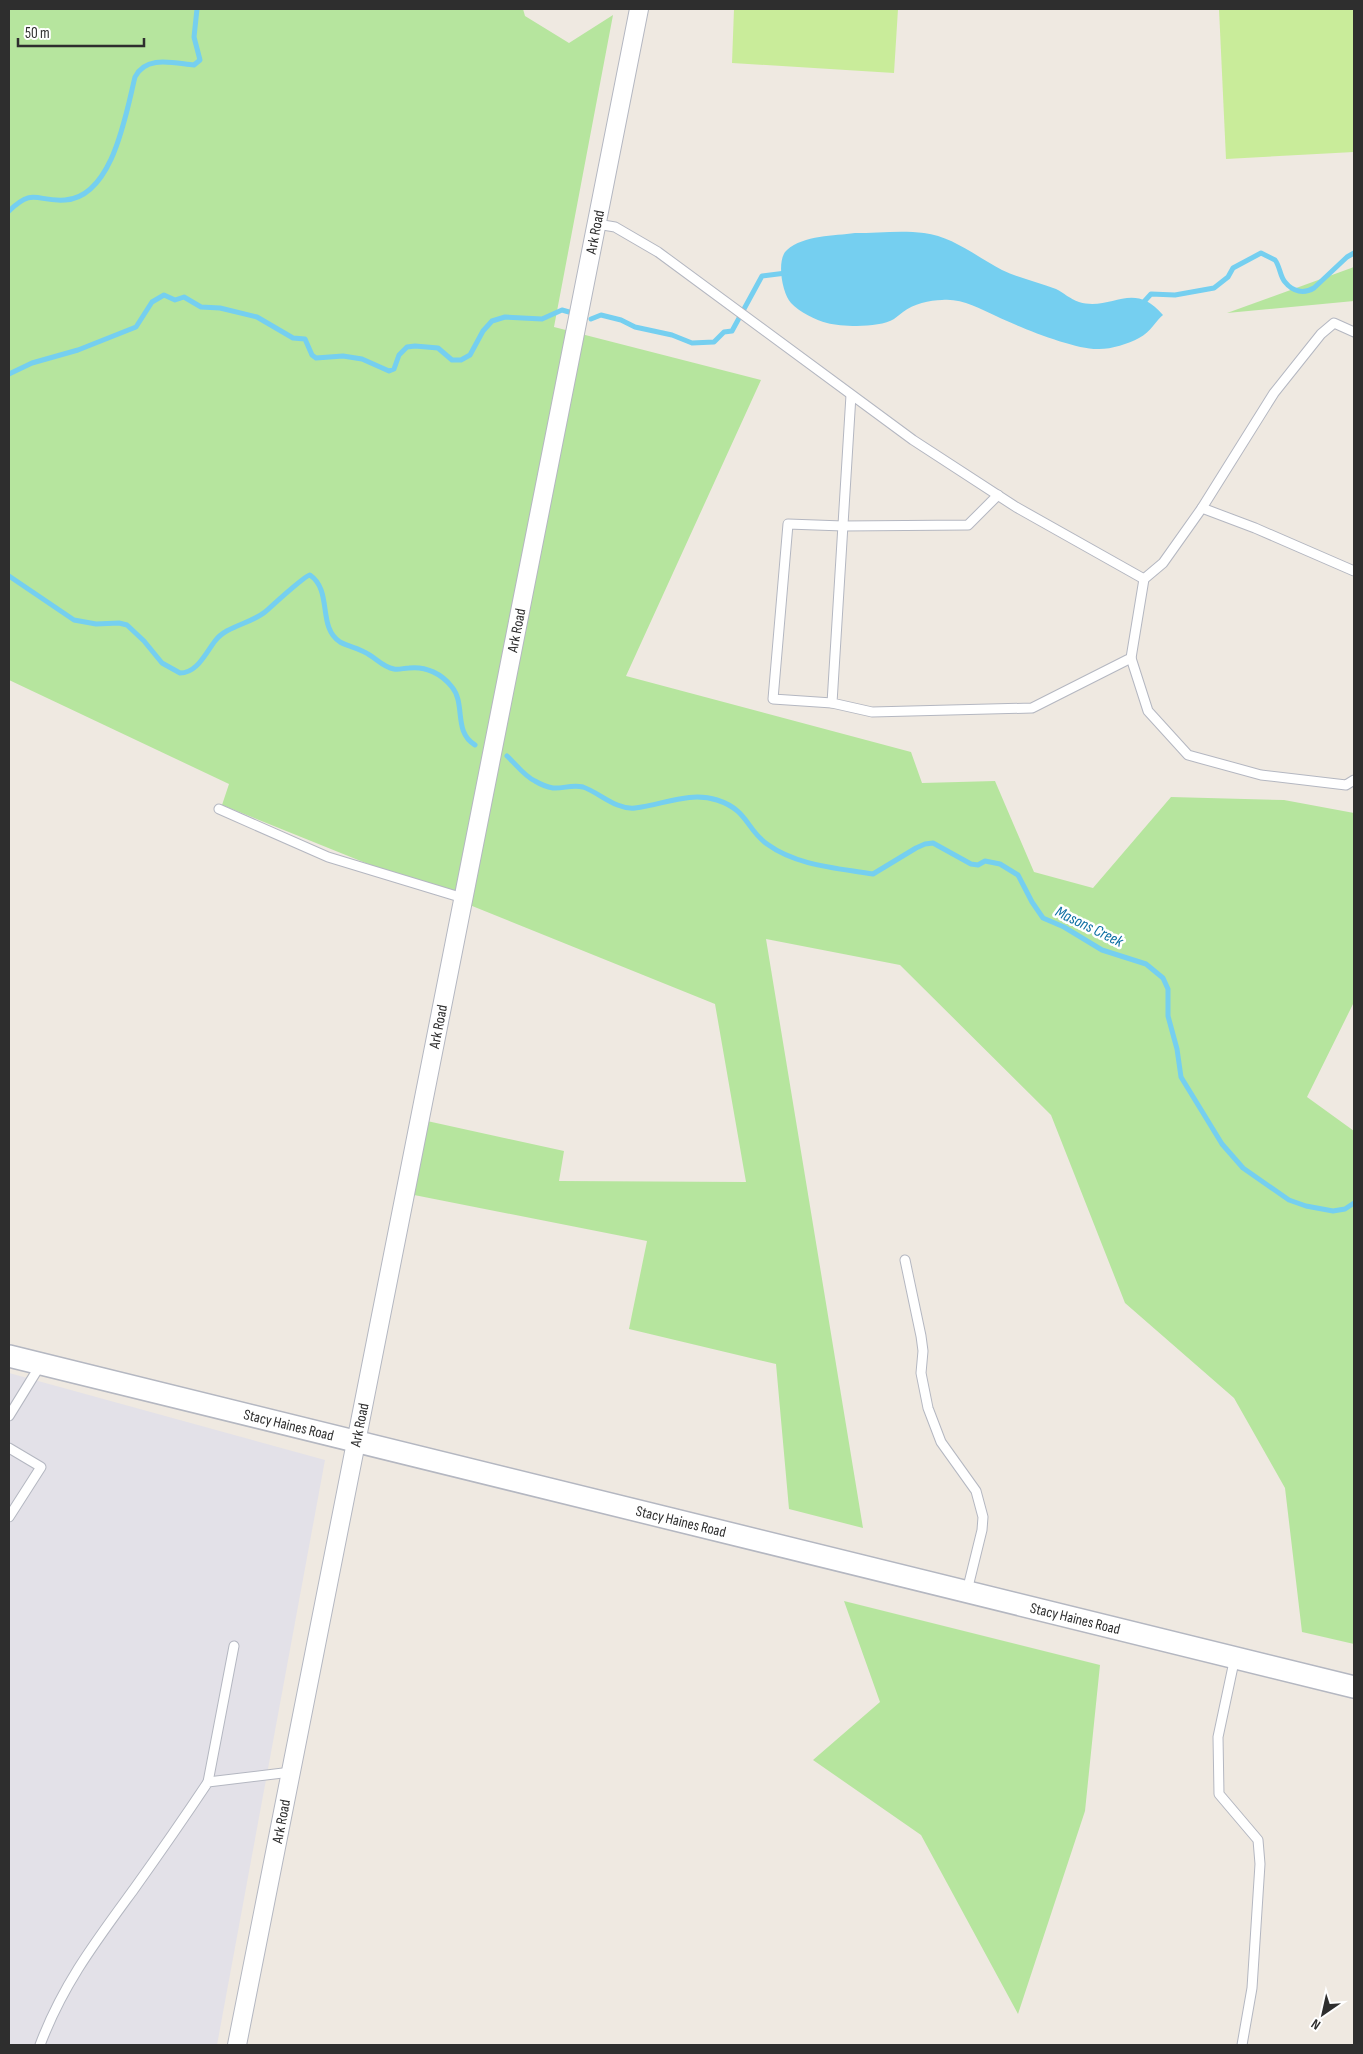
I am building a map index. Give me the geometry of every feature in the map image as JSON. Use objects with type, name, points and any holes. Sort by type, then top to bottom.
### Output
[{"type":"street","name":"Ark Road","points":[[237,2045],[639,9]]},
{"type":"street","name":"Stacy Haines Road","points":[[9,1356],[1354,1687]]},
{"type":"lane","points":[[596,224],[615,227],[658,252],[913,440],[998,495],[1144,580]]},
{"type":"lane","points":[[1354,332],[1334,323],[1321,334],[1274,393],[1202,508],[1163,563],[1144,580],[1131,658],[1148,711],[1188,754],[1261,774],[1346,785],[1354,780]]},
{"type":"lane","points":[[832,702],[851,395]]},
{"type":"lane","points":[[998,495],[968,525],[843,526],[788,524],[773,699],[832,702],[872,712],[1032,708],[1131,658]]},
{"type":"lane","points":[[1202,508],[1255,528],[1354,571]]},
{"type":"lane","points":[[219,809],[328,857],[463,898]]},
{"type":"lane","points":[[905,1260],[921,1336],[921,1372],[928,1408],[941,1442],[976,1491],[983,1517],[982,1530],[967,1591]]},
{"type":"lane","points":[[9,1416],[41,1364]]},
{"type":"lane","points":[[9,1448],[41,1467],[9,1517]]},
{"type":"lane","points":[[40,2045],[52,2014],[82,1959],[170,1839],[208,1782],[234,1646]]},
{"type":"lane","points":[[1235,1657],[1218,1737],[1219,1794],[1258,1840],[1260,1864],[1252,1988],[1242,2045]]},
{"type":"lane","points":[[208,1782],[291,1772]]},
{"type":"shaded area","points":[[9,1373],[325,1460],[217,2045],[9,2045]]},
{"type":"green space","points":[[9,9],[523,9],[525,16],[569,43],[613,15],[554,327],[761,380],[626,676],[911,752],[922,783],[995,781],[1034,872],[1093,888],[1171,797],[1284,800],[1354,813],[1354,1002],[1307,1097],[1354,1131],[1354,1644],[1302,1632],[1285,1488],[1234,1398],[1125,1303],[1051,1115],[900,965],[766,939],[863,1528],[789,1509],[776,1364],[629,1329],[647,1241],[404,1193],[418,1119],[564,1151],[559,1181],[746,1182],[715,1004],[222,805],[229,784],[9,680]]},
{"type":"green space","points":[[734,9],[898,9],[894,73],[732,63]]},
{"type":"green space","points":[[1219,9],[1354,9],[1354,152],[1226,159]]},
{"type":"green space","points":[[1354,267],[1354,301],[1227,313]]},
{"type":"green space","points":[[844,1601],[1100,1665],[1085,1811],[1018,2014],[921,1835],[813,1760],[880,1702]]},
{"type":"water","points":[[907,232],[934,235],[964,248],[1002,270],[1056,289],[1079,302],[1091,304],[1132,298],[1142,299],[1163,315],[1139,338],[1120,346],[1099,349],[1076,346],[1047,337],[963,302],[949,300],[922,303],[907,309],[888,322],[861,326],[827,323],[798,310],[788,298],[783,284],[781,268],[784,254],[802,241],[855,233]]},
{"type":"waterway","points":[[9,211],[24,199],[36,197],[65,200],[81,195],[95,185],[115,151],[122,131],[135,77],[140,70],[153,63],[169,62],[194,65],[200,60],[194,37],[197,9]]},
{"type":"waterway","points":[[1141,305],[1151,294],[1175,295],[1214,288],[1228,277],[1233,268],[1261,253],[1275,260],[1283,280],[1288,285],[1295,290],[1306,291],[1314,288],[1347,257],[1354,253]]},
{"type":"waterway","points":[[591,319],[601,315],[621,320],[635,327],[672,335],[692,343],[714,342],[724,332],[732,331],[762,276],[786,273]]},
{"type":"waterway","points":[[9,374],[32,363],[78,350],[136,327],[152,302],[164,295],[175,300],[184,297],[201,307],[220,308],[257,317],[293,338],[305,339],[312,355],[316,358],[343,356],[362,359],[389,371],[394,369],[399,355],[407,347],[438,348],[452,360],[461,360],[470,355],[483,331],[492,321],[505,317],[542,319],[562,310],[569,312]]},
{"type":"waterway","name":"Masons Creek","points":[[9,576],[74,620],[96,624],[119,623],[127,625],[144,641],[162,663],[180,673],[191,670],[196,666],[215,641],[225,632],[265,612],[301,580],[310,575],[317,582],[321,590],[326,618],[333,635],[340,642],[365,652],[390,668],[421,668],[443,678],[456,694],[464,733],[475,745]]},
{"type":"waterway","name":"Masons Creek","points":[[507,756],[527,776],[541,784],[553,788],[583,787],[615,804],[628,808],[696,797],[717,800],[727,804],[741,814],[767,844],[804,862],[873,874],[916,848],[933,843],[971,864],[978,865],[985,861],[1000,864],[1018,875],[1043,918],[1064,927],[1102,950],[1146,964],[1163,978],[1168,989],[1168,1016],[1177,1049],[1181,1077],[1222,1144],[1243,1168],[1289,1200],[1306,1206],[1333,1211],[1345,1209],[1354,1203]]}]
